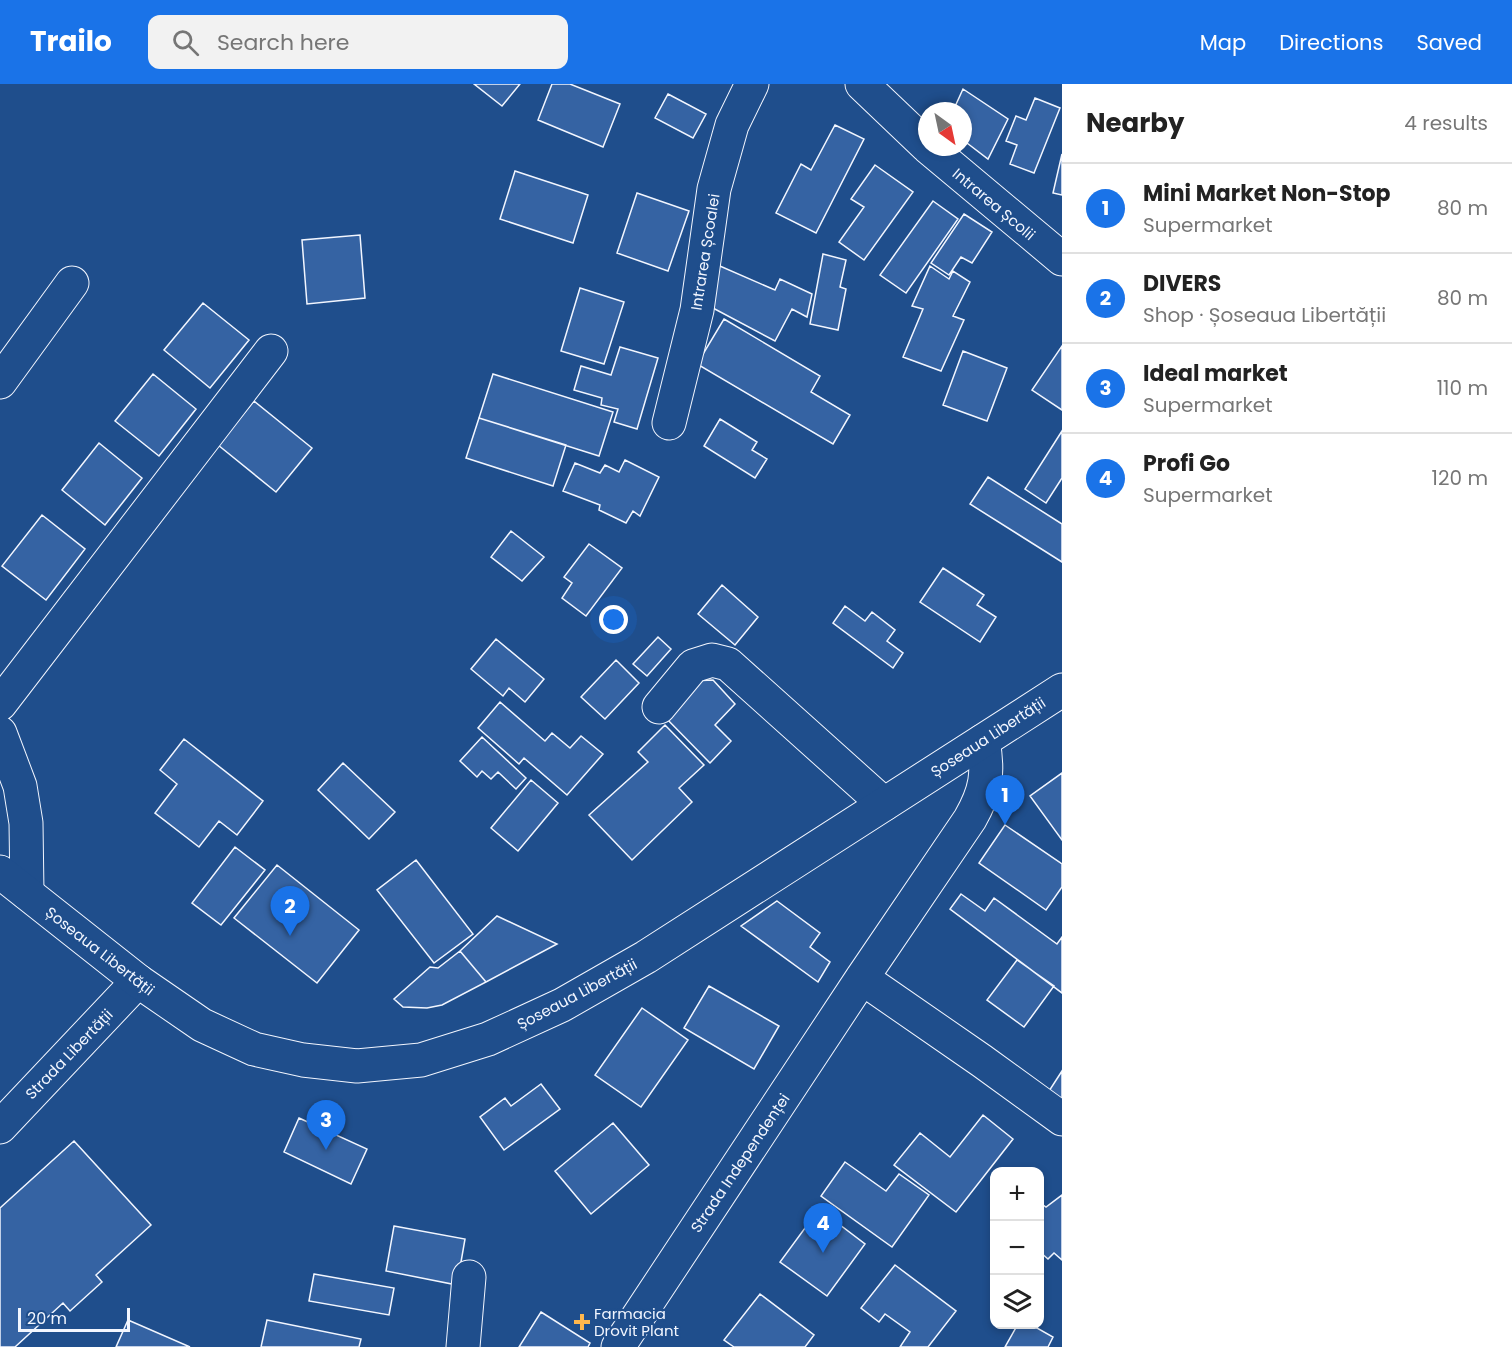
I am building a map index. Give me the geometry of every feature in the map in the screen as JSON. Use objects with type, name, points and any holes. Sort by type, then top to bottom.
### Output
[{"type":"street","name":"Intrarea Școalei","points":[[669,423],[697,310],[714,189],[732,124],[752,84]]},
{"type":"street","name":"Intrarea Școlii","points":[[862,84],[918,137]]},
{"type":"street","name":"Intrarea Școlii","points":[[940,156],[1062,258]]},
{"type":"street","points":[[0,382],[72,283]]},
{"type":"street","points":[[0,704],[271,351]]},
{"type":"street","points":[[659,707],[693,666],[712,660],[728,664],[884,804]]},
{"type":"street","name":"Șoseaua Libertății","points":[[0,872],[138,981],[202,1025],[254,1049],[303,1060],[357,1066],[421,1060],[488,1039],[562,1005],[646,957],[1062,690]]},
{"type":"street","points":[[0,733],[20,786],[26,823],[27,893]]},
{"type":"street","name":"Strada Independenței","points":[[618,1347],[979,804],[985,785],[987,763],[983,741]]},
{"type":"street","points":[[862,978],[982,1060],[1062,1119]]},
{"type":"street","name":"Strada Libertății","points":[[0,1127],[138,981]]},
{"type":"street","points":[[463,1347],[469,1277]]},
{"type":"building","points":[[474,84],[520,84],[502,106]]},
{"type":"building","points":[[552,84],[570,84],[620,104],[603,147],[538,120]]},
{"type":"building","points":[[963,89],[1008,119],[988,159],[972,147],[972,102],[957,102]]},
{"type":"building","points":[[668,94],[706,114],[693,138],[655,118]]},
{"type":"building","points":[[1035,98],[1060,108],[1034,173],[1010,164],[1017,145],[1006,141],[1016,116],[1026,120]]},
{"type":"building","points":[[835,125],[864,139],[816,233],[776,213],[801,164],[811,170]]},
{"type":"building","points":[[1062,154],[1062,195],[1053,193]]},
{"type":"building","points":[[875,165],[913,192],[864,260],[839,242],[864,207],[851,199]]},
{"type":"building","points":[[515,171],[588,195],[573,243],[500,219]]},
{"type":"building","points":[[637,193],[689,211],[668,271],[617,253]]},
{"type":"building","points":[[933,201],[958,219],[906,293],[880,275]]},
{"type":"building","points":[[964,214],[992,232],[972,263],[961,257],[949,275],[931,263]]},
{"type":"building","points":[[360,235],[365,298],[307,304],[302,240]]},
{"type":"building","points":[[823,254],[846,260],[840,287],[846,289],[838,330],[810,324]]},
{"type":"building","points":[[713,263],[775,290],[780,279],[812,294],[807,317],[792,309],[775,341],[711,307]]},
{"type":"building","points":[[930,266],[949,279],[953,271],[970,282],[953,316],[964,320],[941,371],[903,357],[923,309],[912,306]]},
{"type":"building","points":[[580,288],[624,302],[604,364],[561,351]]},
{"type":"building","points":[[203,303],[249,340],[210,388],[164,350]]},
{"type":"building","points":[[724,319],[820,376],[811,392],[850,415],[833,444],[697,364]]},
{"type":"building","points":[[1062,346],[1062,410],[1032,390]]},
{"type":"building","points":[[620,347],[658,358],[637,429],[614,422],[618,409],[601,405],[602,398],[574,390],[581,366],[611,375]]},
{"type":"building","points":[[963,351],[1007,368],[987,421],[943,405]]},
{"type":"building","points":[[153,374],[196,409],[159,456],[115,421]]},
{"type":"building","points":[[493,374],[613,412],[599,456],[479,418]]},
{"type":"building","points":[[254,401],[312,448],[276,492],[218,445]]},
{"type":"building","points":[[479,418],[566,445],[553,486],[466,458]]},
{"type":"building","points":[[720,419],[757,442],[752,450],[767,459],[755,478],[704,446]]},
{"type":"building","points":[[1062,431],[1062,478],[1046,503],[1025,489]]},
{"type":"building","points":[[99,443],[142,478],[105,525],[62,490]]},
{"type":"building","points":[[625,460],[659,477],[640,516],[633,511],[626,523],[599,510],[600,505],[563,491],[575,463],[600,473],[605,465],[619,472]]},
{"type":"building","points":[[988,477],[1062,524],[1062,562],[970,504]]},
{"type":"building","points":[[42,515],[85,549],[46,600],[2,566]]},
{"type":"building","points":[[511,531],[544,557],[522,581],[491,557]]},
{"type":"building","points":[[589,544],[622,568],[586,616],[562,598],[572,583],[564,577]]},
{"type":"building","points":[[943,568],[984,595],[977,605],[996,617],[980,642],[920,602]]},
{"type":"building","points":[[722,585],[758,617],[735,645],[698,614]]},
{"type":"building","points":[[845,606],[865,621],[872,612],[895,630],[887,641],[903,653],[893,668],[833,623]]},
{"type":"building","points":[[658,637],[671,649],[647,676],[633,664]]},
{"type":"building","points":[[496,639],[544,679],[525,702],[509,688],[503,696],[471,669]]},
{"type":"building","points":[[616,660],[639,683],[605,719],[581,697]]},
{"type":"building","points":[[713,680],[735,704],[715,725],[731,741],[710,763],[661,713],[690,681]]},
{"type":"building","points":[[500,702],[545,741],[552,733],[570,748],[581,736],[603,754],[567,795],[524,758],[519,764],[478,728]]},
{"type":"building","points":[[665,725],[704,765],[679,788],[692,802],[632,860],[589,815],[648,762],[638,752]]},
{"type":"building","points":[[482,737],[526,778],[516,789],[498,772],[491,779],[482,771],[477,777],[460,761]]},
{"type":"building","points":[[184,739],[263,801],[237,835],[219,821],[199,847],[155,813],[177,784],[160,770]]},
{"type":"building","points":[[343,763],[395,812],[369,839],[318,790]]},
{"type":"building","points":[[1062,773],[1062,840],[1030,796]]},
{"type":"building","points":[[531,780],[558,803],[518,851],[491,828]]},
{"type":"building","points":[[1005,825],[1062,864],[1062,887],[1046,910],[979,863]]},
{"type":"building","points":[[235,847],[265,870],[221,925],[192,903]]},
{"type":"building","points":[[416,860],[473,934],[434,963],[377,890]]},
{"type":"building","points":[[277,865],[359,930],[317,983],[234,918]]},
{"type":"building","points":[[961,894],[985,911],[994,898],[1057,944],[1062,937],[1062,993],[950,909]]},
{"type":"building","points":[[777,901],[820,933],[810,947],[830,962],[818,982],[741,926]]},
{"type":"building","points":[[497,916],[557,944],[486,982],[460,951]]},
{"type":"building","points":[[460,951],[486,982],[442,1005],[427,1008],[403,1007],[394,999],[430,967],[438,968]]},
{"type":"building","points":[[1017,960],[1054,986],[1024,1027],[987,1000]]},
{"type":"building","points":[[709,986],[779,1026],[754,1069],[684,1028]]},
{"type":"building","points":[[642,1008],[688,1040],[641,1107],[595,1075]]},
{"type":"building","points":[[1062,1071],[1062,1100],[1049,1091]]},
{"type":"building","points":[[541,1084],[560,1109],[504,1150],[480,1117],[505,1098],[511,1106]]},
{"type":"building","points":[[983,1115],[1013,1139],[956,1212],[894,1165],[920,1133],[950,1157]]},
{"type":"building","points":[[299,1118],[367,1149],[351,1184],[284,1152]]},
{"type":"building","points":[[613,1123],[649,1165],[591,1214],[555,1171]]},
{"type":"building","points":[[74,1141],[151,1225],[96,1275],[102,1282],[70,1311],[63,1303],[15,1347],[0,1347],[0,1208]]},
{"type":"building","points":[[845,1162],[886,1191],[899,1174],[929,1195],[892,1247],[821,1196]]},
{"type":"building","points":[[1062,1195],[1062,1260],[1054,1253],[1048,1259],[1044,1256],[1044,1206],[1046,1207]]},
{"type":"building","points":[[819,1209],[865,1244],[827,1296],[780,1262]]},
{"type":"building","points":[[394,1226],[465,1239],[457,1285],[386,1271]]},
{"type":"building","points":[[895,1265],[956,1311],[928,1347],[900,1347],[910,1332],[885,1314],[879,1322],[861,1308]]},
{"type":"building","points":[[314,1274],[394,1288],[389,1315],[309,1301]]},
{"type":"building","points":[[760,1294],[814,1335],[805,1347],[734,1347],[724,1340]]},
{"type":"building","points":[[541,1312],[590,1343],[588,1347],[519,1347]]},
{"type":"building","points":[[128,1320],[190,1347],[116,1347]]},
{"type":"building","points":[[267,1320],[361,1339],[359,1347],[261,1347]]},
{"type":"building","points":[[1015,1329],[1039,1329],[1053,1337],[1048,1347],[1005,1347]]},
{"type":"place","name":"Mini Market Non-Stop","points":[[1005,825]]},
{"type":"place","name":"DIVERS","points":[[290,936]]},
{"type":"place","name":"Ideal market","points":[[326,1150]]},
{"type":"place","name":"Profi Go","points":[[823,1253]]},
{"type":"place","name":"Farmacia Drovit Plant","points":[[582,1322]]}]
